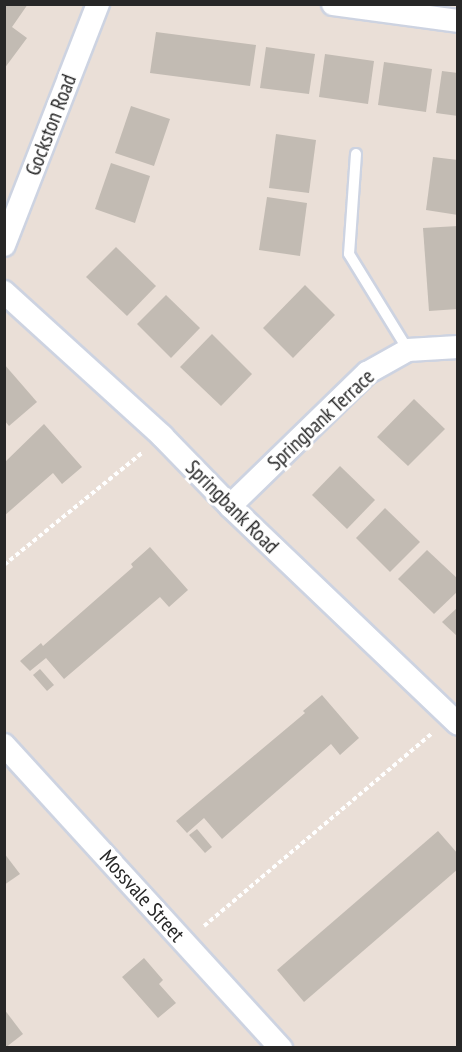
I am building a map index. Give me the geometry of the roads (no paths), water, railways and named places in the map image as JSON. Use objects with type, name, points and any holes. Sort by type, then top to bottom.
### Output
[{"type":"street","name":"Gockston Road","points":[[4,245],[98,4]]},
{"type":"street","points":[[333,4],[458,21]]},
{"type":"street","name":"Springbank Road","points":[[4,292],[162,436],[230,506],[454,720]]},
{"type":"street","name":"Springbank Terrace","points":[[230,506],[367,373],[408,350],[458,347]]},
{"type":"street","name":"Mossvale Street","points":[[4,745],[280,1047]]},
{"type":"lane","points":[[356,154],[349,254],[408,350]]}]
